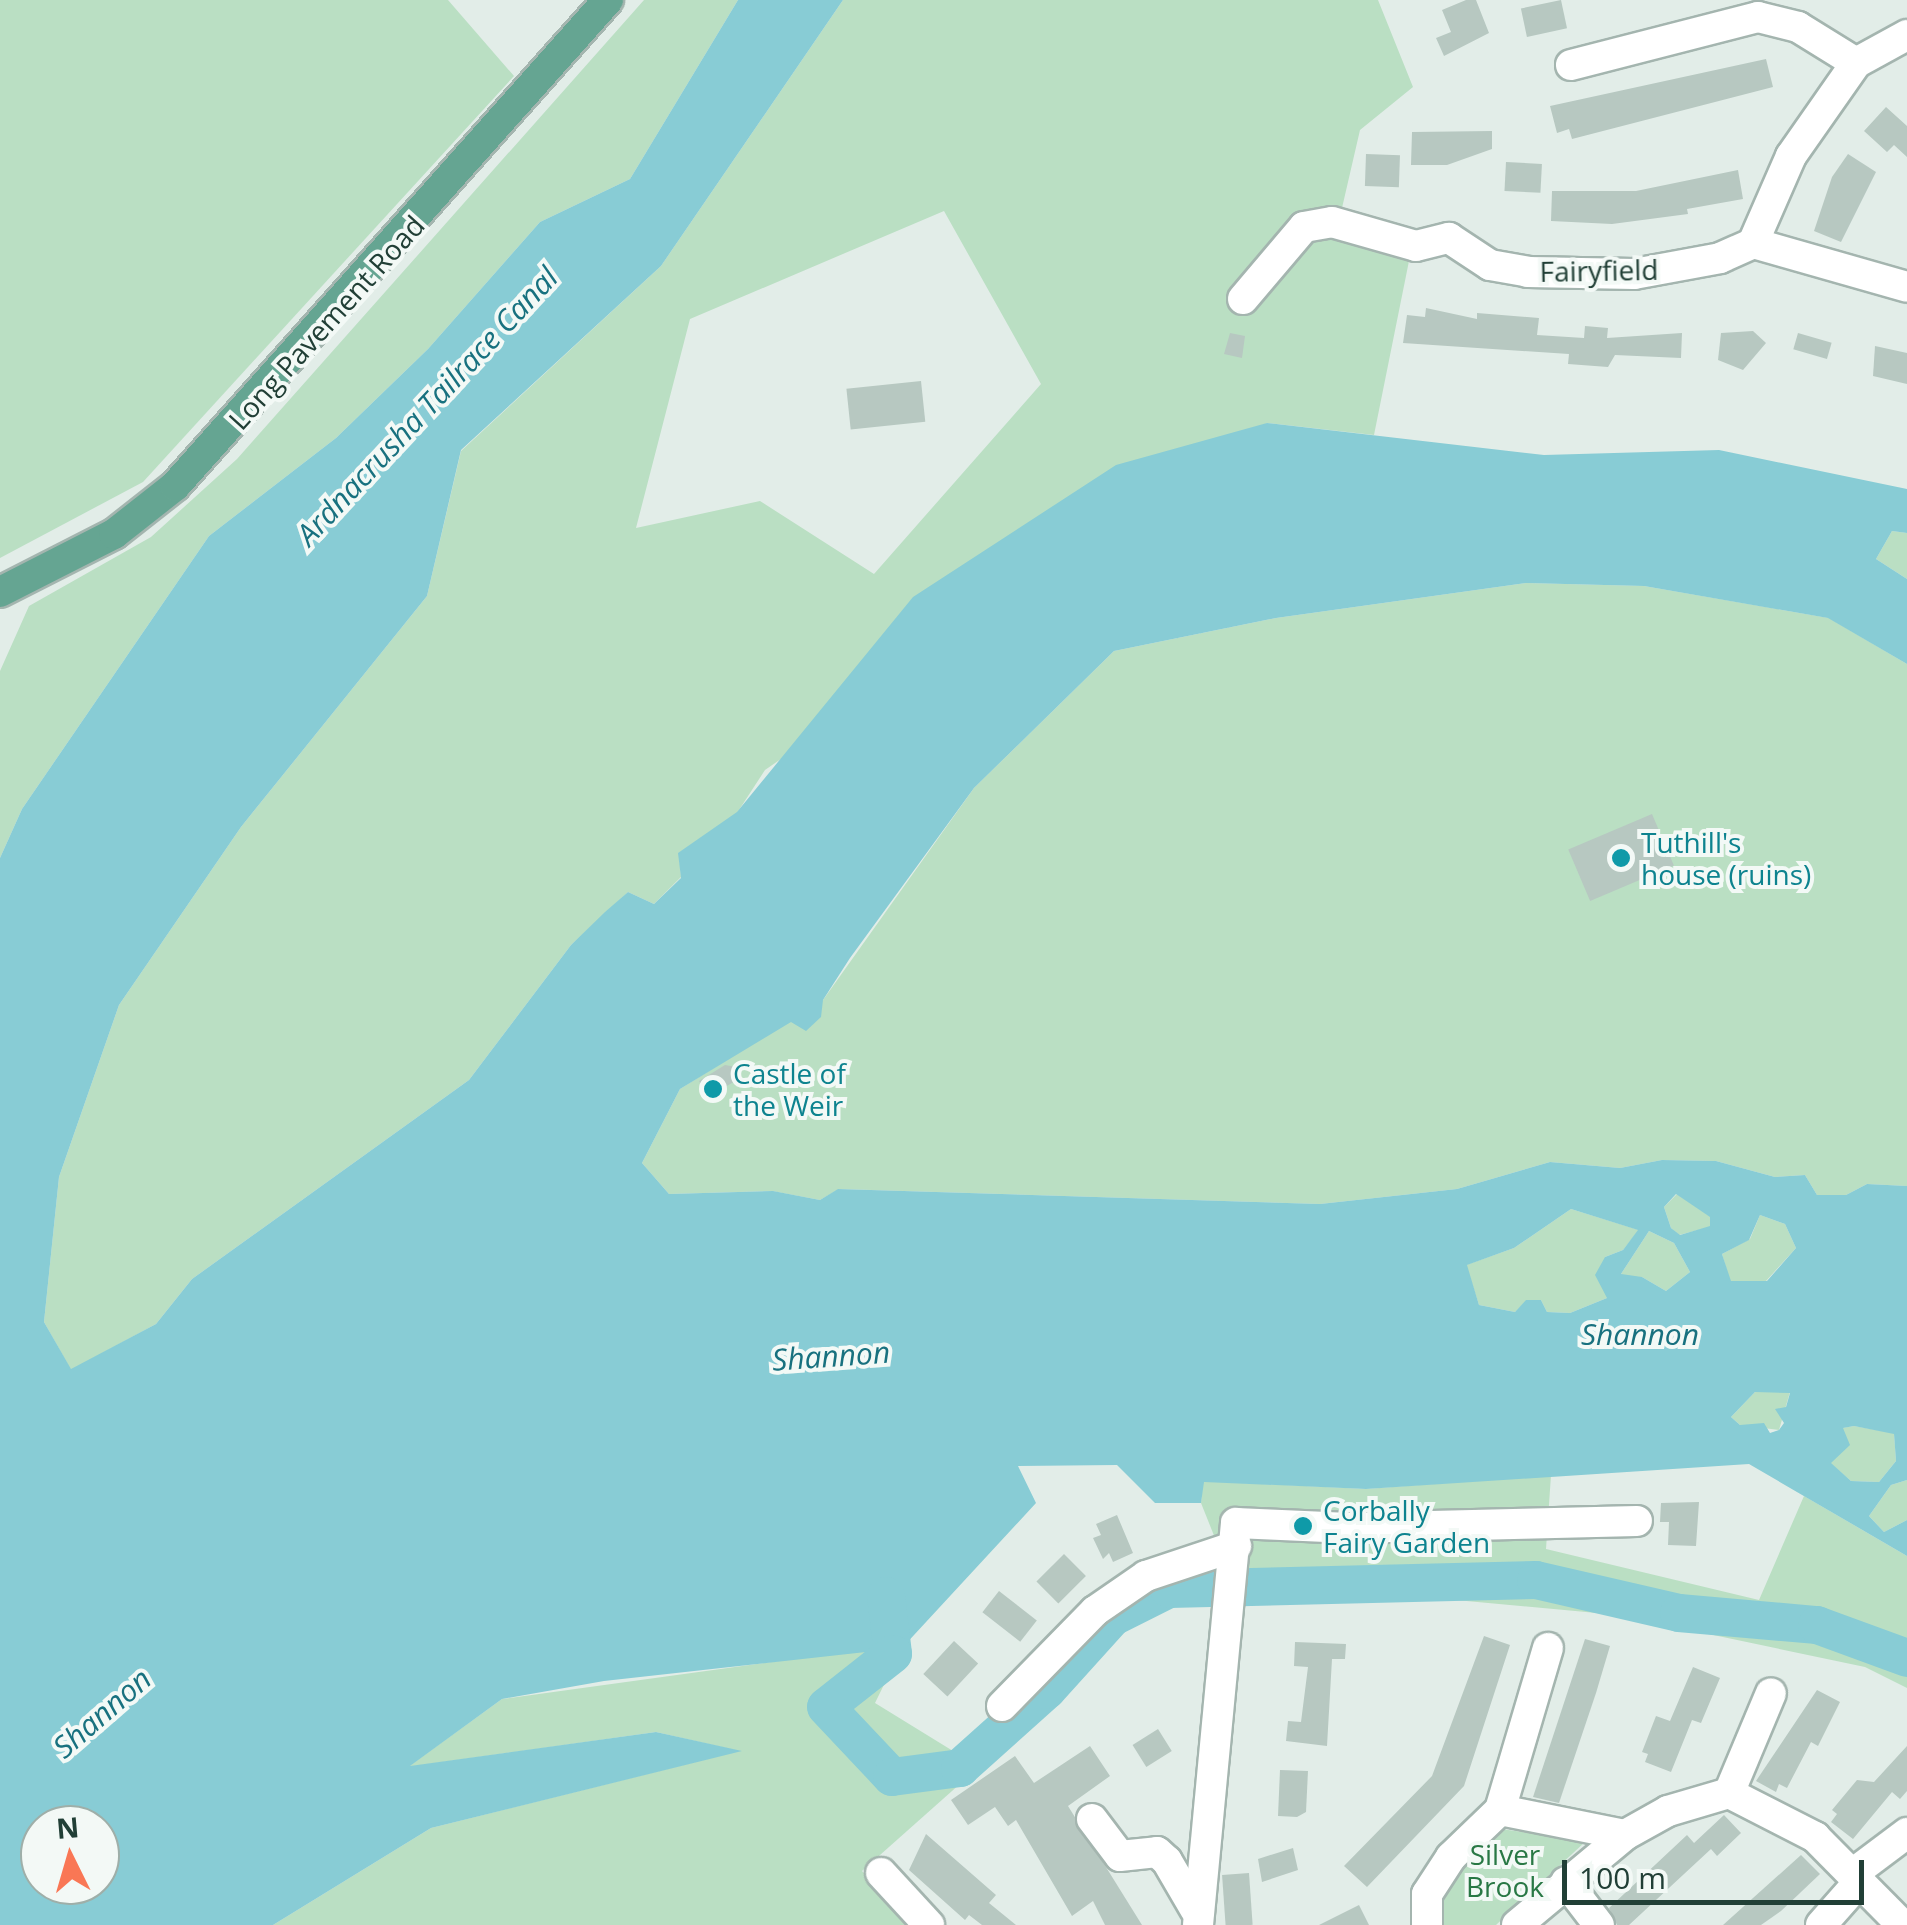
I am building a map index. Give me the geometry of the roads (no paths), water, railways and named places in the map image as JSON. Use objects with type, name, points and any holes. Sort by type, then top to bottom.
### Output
[{"type":"main road","name":"Long Pavement Road","points":[[0,592],[114,534],[175,486],[608,0]]},
{"type":"street","points":[[1571,65],[1758,17],[1798,28],[1856,63]]},
{"type":"street","points":[[1907,35],[1856,63],[1790,156],[1753,243],[1907,288]]},
{"type":"street","name":"Fairyfield","points":[[1243,299],[1304,226],[1332,222],[1416,246],[1448,238],[1490,265],[1596,276],[1701,264],[1753,243]]},
{"type":"street","points":[[1196,1917],[1231,1619],[1236,1524],[1349,1528],[1637,1521]]},
{"type":"street","points":[[1002,1706],[1026,1676],[1108,1602],[1146,1576],[1236,1546]]},
{"type":"street","points":[[1427,1925],[1427,1894],[1451,1857],[1500,1810],[1548,1648]]},
{"type":"street","points":[[1729,1793],[1771,1693]]},
{"type":"street","points":[[1517,1925],[1625,1835],[1668,1811],[1729,1793],[1815,1837],[1902,1925]]},
{"type":"street","points":[[1500,1810],[1625,1835]]},
{"type":"street","points":[[1092,1819],[1120,1856],[1157,1852],[1166,1861],[1196,1917]]},
{"type":"street","points":[[1821,1925],[1857,1877],[1907,1833]]},
{"type":"street","points":[[881,1873],[930,1925]]},
{"type":"street","points":[[1566,1882],[1598,1925]]},
{"type":"water","points":[[738,0],[843,0],[661,266],[461,450],[427,596],[241,827],[119,1005],[59,1177],[44,1322],[71,1369],[156,1324],[192,1279],[469,1080],[571,945],[605,912],[628,892],[654,904],[681,878],[678,853],[737,812],[913,597],[1116,465],[1267,423],[1544,455],[1719,450],[1907,489],[1907,533],[1892,531],[1876,559],[1907,579],[1907,664],[1828,618],[1644,586],[1526,583],[1276,618],[1114,651],[974,788],[850,958],[823,1000],[821,1017],[806,1031],[791,1022],[680,1089],[642,1163],[669,1194],[773,1191],[820,1200],[838,1189],[1320,1204],[1457,1189],[1550,1162],[1620,1168],[1662,1160],[1716,1161],[1775,1177],[1805,1175],[1817,1195],[1846,1195],[1867,1184],[1907,1186],[1907,1480],[1891,1485],[1869,1516],[1884,1532],[1907,1520],[1907,1556],[1749,1464],[1366,1489],[1204,1482],[1201,1503],[1155,1503],[1117,1465],[1018,1466],[1036,1503],[902,1648],[604,1681],[502,1699],[410,1766],[656,1732],[742,1751],[431,1828],[273,1925],[0,1925],[0,858],[22,809],[209,536],[336,438],[428,349],[540,222],[630,179]],"holes":[[[1676,1194],[1710,1217],[1710,1226],[1680,1235],[1671,1228],[1664,1207]],[[1571,1209],[1638,1230],[1623,1250],[1605,1257],[1595,1275],[1607,1298],[1570,1313],[1547,1312],[1541,1300],[1526,1300],[1515,1312],[1479,1305],[1467,1265],[1514,1248]],[[1760,1215],[1785,1224],[1796,1248],[1767,1281],[1731,1281],[1722,1254],[1749,1240]],[[1649,1231],[1674,1243],[1690,1272],[1666,1291],[1642,1277],[1621,1274]],[[1755,1392],[1790,1393],[1786,1407],[1775,1409],[1784,1423],[1779,1430],[1770,1433],[1764,1423],[1740,1425],[1731,1417]],[[1854,1426],[1894,1434],[1896,1461],[1879,1482],[1851,1481],[1831,1463],[1850,1445],[1843,1428]]]},
{"type":"waterway","points":[[886,1596],[893,1654],[826,1707],[892,1777],[960,1768],[1047,1690],[1113,1617],[1169,1589],[1536,1580],[1679,1613],[1817,1625],[1907,1658]]},
{"type":"place","name":"Tuthill's house (ruins)","points":[[1621,858]]},
{"type":"place","name":"Castle of the Weir","points":[[713,1089]]},
{"type":"place","name":"Corbally Fairy Garden","points":[[1303,1526]]},
{"type":"water label","name":"Ardnacrusha Tailrace Canal","points":[[427,406]]},
{"type":"water label","name":"Shannon","points":[[1640,1334]]},
{"type":"water label","name":"Shannon","points":[[831,1356]]},
{"type":"water label","name":"Shannon","points":[[102,1713]]},
{"type":"park label","name":"Silver Brook","points":[[1505,1870]]}]
